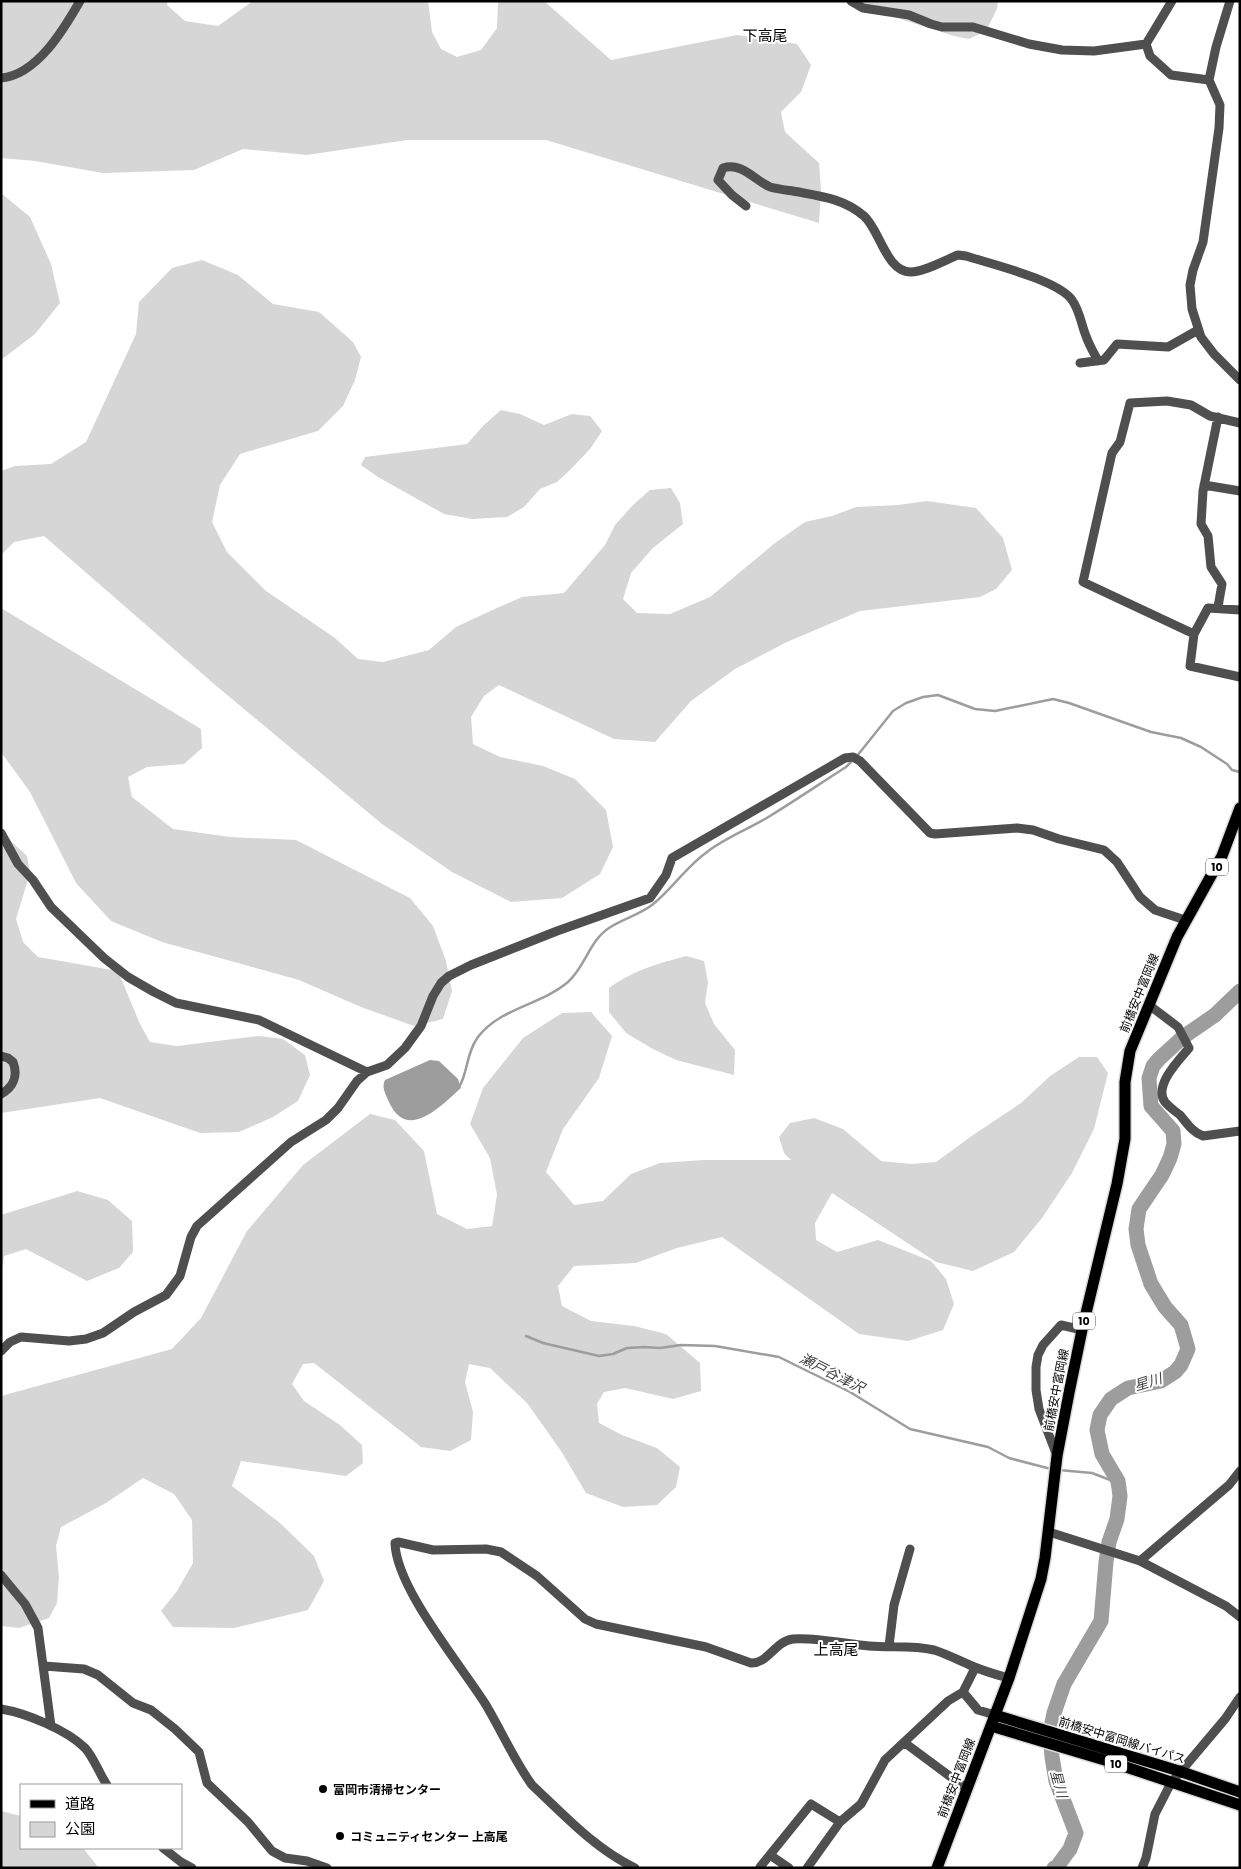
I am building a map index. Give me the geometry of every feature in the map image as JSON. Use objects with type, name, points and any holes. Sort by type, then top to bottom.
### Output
[{"type":"main road","name":"前橋安中富岡線","points":[[937,1868],[1009,1678],[1041,1579],[1049,1532],[1057,1456],[1082,1330],[1117,1184],[1125,1139],[1125,1082],[1130,1051],[1185,920],[1222,856],[1239,809]]},
{"type":"main road","name":"前橋安中富岡線バイパス","points":[[993,1720],[1179,1772],[1240,1792]]},
{"type":"main road","name":"前橋安中富岡線バイパス","points":[[993,1720],[1171,1783],[1240,1805]]},
{"type":"street","points":[[1,78],[20,73],[42,55],[57,38],[80,1]]},
{"type":"street","points":[[852,1],[863,8],[909,15],[942,27],[973,27],[1029,44],[1062,50],[1094,51],[1146,44]]},
{"type":"street","points":[[1172,1],[1146,44],[1150,56],[1171,75],[1209,80]]},
{"type":"street","points":[[1230,1],[1216,47],[1209,80],[1220,105],[1219,128],[1203,242],[1190,285],[1192,309],[1201,337],[1214,354],[1240,380]]},
{"type":"street","points":[[746,206],[718,180],[723,168],[732,165],[771,187],[823,195],[852,207],[865,217],[874,228],[882,248],[900,269],[911,272],[958,255],[1021,273],[1054,286],[1067,293],[1073,301],[1098,361]]},
{"type":"street","points":[[1080,363],[1104,360],[1117,344],[1168,347],[1198,330]]},
{"type":"street","points":[[1194,634],[1083,582],[1112,453],[1120,442],[1130,403],[1167,401],[1191,405],[1210,416],[1240,423]]},
{"type":"street","points":[[1218,417],[1204,485],[1201,524],[1208,536],[1211,567],[1222,584],[1218,608]]},
{"type":"street","points":[[1204,485],[1240,491]]},
{"type":"street","points":[[1240,610],[1208,608],[1194,634],[1190,666],[1240,677]]},
{"type":"street","points":[[1,1351],[10,1342],[21,1337],[69,1341],[86,1339],[103,1333],[134,1312],[166,1295],[180,1276],[191,1238],[198,1226],[291,1142],[326,1120],[338,1108],[357,1080],[367,1072],[387,1065],[405,1048],[421,1026],[433,996],[441,983],[449,976],[471,965],[557,931],[650,898],[666,875],[672,858],[850,757],[857,759],[866,767],[930,833],[1017,828],[1033,830],[1059,839],[1104,850],[1117,862],[1140,897],[1155,910],[1185,920]]},
{"type":"street","points":[[1,833],[18,864],[33,880],[51,908],[104,958],[128,976],[176,1003],[259,1020],[367,1072]]},
{"type":"street","points":[[1149,1006],[1178,1027],[1188,1048],[1169,1073],[1162,1097],[1166,1104],[1181,1116],[1197,1134],[1203,1136],[1240,1131]]},
{"type":"street","points":[[1,1056],[13,1062],[15,1075],[13,1083],[1,1094]]},
{"type":"street","points":[[1057,1456],[1039,1409],[1036,1390],[1038,1355],[1042,1345],[1062,1325],[1082,1330]]},
{"type":"street","points":[[1140,1561],[1229,1485],[1240,1471]]},
{"type":"street","points":[[1049,1532],[1140,1561],[1226,1606],[1240,1617]]},
{"type":"street","points":[[636,1868],[614,1857],[532,1785],[486,1705],[417,1600],[395,1555],[395,1543],[398,1542],[433,1550],[486,1549],[501,1552],[536,1576],[585,1619],[596,1624],[706,1647],[751,1663],[757,1663],[780,1644],[792,1639],[911,1647],[934,1651],[975,1668],[1009,1678]]},
{"type":"street","points":[[889,1646],[894,1605],[910,1549]]},
{"type":"street","points":[[1,1575],[25,1604],[38,1628],[51,1726]]},
{"type":"street","points":[[44,1666],[84,1669],[98,1675],[134,1703],[150,1710],[175,1729],[199,1752],[207,1783],[248,1822],[272,1851],[284,1858],[307,1861],[327,1868]]},
{"type":"street","points":[[808,1868],[840,1822],[861,1804],[885,1760],[948,1700],[963,1692],[975,1668]]},
{"type":"street","points":[[963,1692],[978,1710],[993,1720]]},
{"type":"street","points":[[1142,1868],[1156,1814],[1171,1783],[1225,1719],[1240,1697]]},
{"type":"street","points":[[1,1709],[13,1711],[51,1726],[70,1737],[86,1749],[106,1784]]},
{"type":"street","points":[[905,1743],[967,1789]]},
{"type":"street","points":[[760,1867],[811,1804],[840,1822]]},
{"type":"street","points":[[164,1849],[180,1862],[192,1868]]},
{"type":"street","points":[[770,1854],[789,1868]]},
{"type":"green space","points":[[1,1],[168,1],[167,5],[185,21],[218,26],[253,1],[428,1],[432,32],[441,49],[457,57],[481,50],[497,28],[498,3],[502,1],[544,1],[611,60],[737,35],[797,44],[811,65],[801,92],[781,112],[785,132],[819,163],[821,190],[819,223],[546,140],[407,140],[307,155],[243,149],[194,170],[103,173],[35,161],[1,158]]},
{"type":"green space","points":[[844,1],[998,1],[997,9],[986,31],[969,39]]},
{"type":"green space","points":[[1,193],[30,217],[51,264],[60,303],[35,334],[1,360]]},
{"type":"green space","points":[[202,260],[238,275],[273,304],[319,312],[353,342],[361,357],[355,380],[343,406],[318,431],[240,454],[220,485],[212,522],[227,552],[266,591],[335,638],[358,659],[383,662],[429,650],[456,627],[522,597],[564,593],[605,545],[615,525],[650,490],[671,488],[680,503],[683,524],[653,548],[631,573],[623,599],[637,613],[670,614],[710,597],[775,543],[805,522],[832,516],[856,507],[898,505],[927,501],[976,508],[1003,538],[1012,570],[996,589],[980,597],[860,611],[787,642],[735,669],[691,701],[655,742],[614,739],[499,685],[484,696],[471,717],[473,744],[500,757],[543,766],[575,779],[606,810],[613,847],[600,874],[562,898],[511,902],[452,872],[382,824],[214,684],[44,536],[14,542],[1,555],[1,471],[15,466],[51,464],[86,442],[136,334],[139,302],[172,268]]},
{"type":"green space","points":[[501,410],[520,414],[544,425],[572,414],[590,416],[602,431],[590,449],[557,482],[540,489],[524,507],[507,517],[472,519],[444,514],[378,477],[361,465],[365,457],[467,444]]},
{"type":"green space","points":[[1,608],[201,729],[202,748],[184,764],[147,767],[128,777],[132,797],[173,829],[230,837],[296,840],[410,898],[433,926],[446,961],[452,991],[443,1019],[414,1026],[361,1007],[299,980],[162,942],[111,921],[76,883],[30,792],[1,752]]},
{"type":"green space","points":[[1,832],[27,856],[30,873],[16,919],[23,942],[38,957],[118,971],[140,1024],[150,1042],[177,1046],[259,1036],[283,1039],[305,1055],[310,1075],[298,1101],[273,1117],[239,1132],[200,1133],[100,1098],[1,1113]]},
{"type":"green space","points":[[686,956],[704,961],[708,982],[705,1003],[714,1024],[735,1050],[734,1075],[676,1060],[653,1049],[626,1033],[609,1012],[609,988],[637,972]]},
{"type":"green space","points":[[591,1012],[612,1036],[599,1078],[563,1129],[546,1172],[574,1205],[603,1201],[631,1174],[660,1163],[704,1160],[791,1160],[784,1153],[779,1137],[790,1123],[814,1118],[843,1129],[881,1161],[911,1164],[936,1162],[1021,1103],[1050,1076],[1079,1057],[1097,1057],[1108,1073],[1094,1129],[1072,1173],[1042,1218],[1014,1252],[973,1271],[936,1262],[832,1193],[815,1223],[816,1240],[837,1252],[878,1240],[931,1261],[946,1279],[954,1304],[943,1330],[908,1341],[859,1334],[722,1237],[677,1248],[636,1263],[574,1266],[558,1286],[562,1306],[591,1321],[634,1326],[666,1334],[700,1363],[701,1391],[673,1399],[625,1388],[604,1392],[597,1404],[599,1423],[622,1435],[657,1448],[680,1467],[676,1487],[657,1505],[623,1507],[586,1493],[561,1451],[527,1403],[490,1368],[469,1364],[465,1382],[473,1412],[471,1440],[450,1451],[421,1447],[314,1363],[303,1364],[292,1384],[304,1401],[340,1425],[362,1445],[363,1463],[346,1476],[241,1461],[232,1486],[280,1523],[314,1556],[324,1581],[308,1610],[234,1628],[173,1627],[161,1611],[177,1591],[193,1563],[192,1520],[174,1494],[143,1478],[106,1503],[61,1527],[56,1546],[59,1577],[57,1603],[49,1618],[19,1628],[1,1626],[1,1396],[172,1349],[201,1318],[247,1231],[303,1165],[370,1114],[395,1120],[424,1151],[437,1214],[467,1229],[492,1226],[497,1195],[490,1158],[470,1124],[483,1088],[523,1038],[562,1013]]},
{"type":"green space","points":[[77,1191],[108,1200],[132,1221],[133,1252],[119,1268],[87,1281],[26,1249],[4,1256],[1,1276],[1,1215]]},
{"type":"green space","points":[[1,1811],[20,1816],[20,1849],[84,1849],[99,1868],[1,1868]]},
{"type":"shaded area","points":[[430,1060],[439,1061],[458,1079],[461,1088],[424,1117],[414,1120],[405,1119],[396,1114],[389,1102],[385,1094],[385,1080]]},
{"type":"waterway","points":[[857,756],[893,711],[906,703],[923,697],[938,695],[975,709],[995,711],[1053,699],[1151,732],[1181,738],[1201,747],[1227,764],[1232,770],[1240,772]]},
{"type":"waterway","points":[[459,1087],[474,1043],[487,1027],[498,1019],[546,996],[568,982],[579,969],[602,933],[652,905],[692,864],[707,852],[721,842],[780,810],[846,767],[853,760]]},
{"type":"waterway","name":"星川","points":[[1054,1868],[1056,1868],[1070,1849],[1076,1833],[1056,1781],[1050,1733],[1054,1713],[1064,1684],[1101,1621],[1109,1542],[1117,1519],[1120,1496],[1118,1481],[1102,1454],[1097,1430],[1100,1415],[1111,1399],[1128,1388],[1161,1381],[1175,1372],[1181,1365],[1188,1349],[1181,1325],[1165,1307],[1151,1284],[1138,1245],[1136,1229],[1139,1209],[1162,1175],[1174,1144],[1173,1131],[1151,1106],[1149,1078],[1153,1066],[1159,1059],[1183,1037],[1215,1015],[1240,991]]},
{"type":"waterway","name":"瀬戸谷津沢","points":[[526,1336],[543,1343],[599,1356],[613,1354],[627,1348],[660,1348],[681,1345],[715,1346],[779,1357],[850,1392],[910,1429],[988,1447],[1009,1458],[1051,1469]]},
{"type":"waterway","name":"瀬戸谷津沢","points":[[1059,1470],[1092,1473],[1118,1483]]},
{"type":"place","name":"富岡市清掃センター","points":[[323,1789]]},
{"type":"place","name":"コミュニティセンター 上高尾","points":[[340,1836]]},
{"type":"district","name":"下高尾","points":[[765,35]]},
{"type":"district","name":"上高尾","points":[[836,1649]]}]
